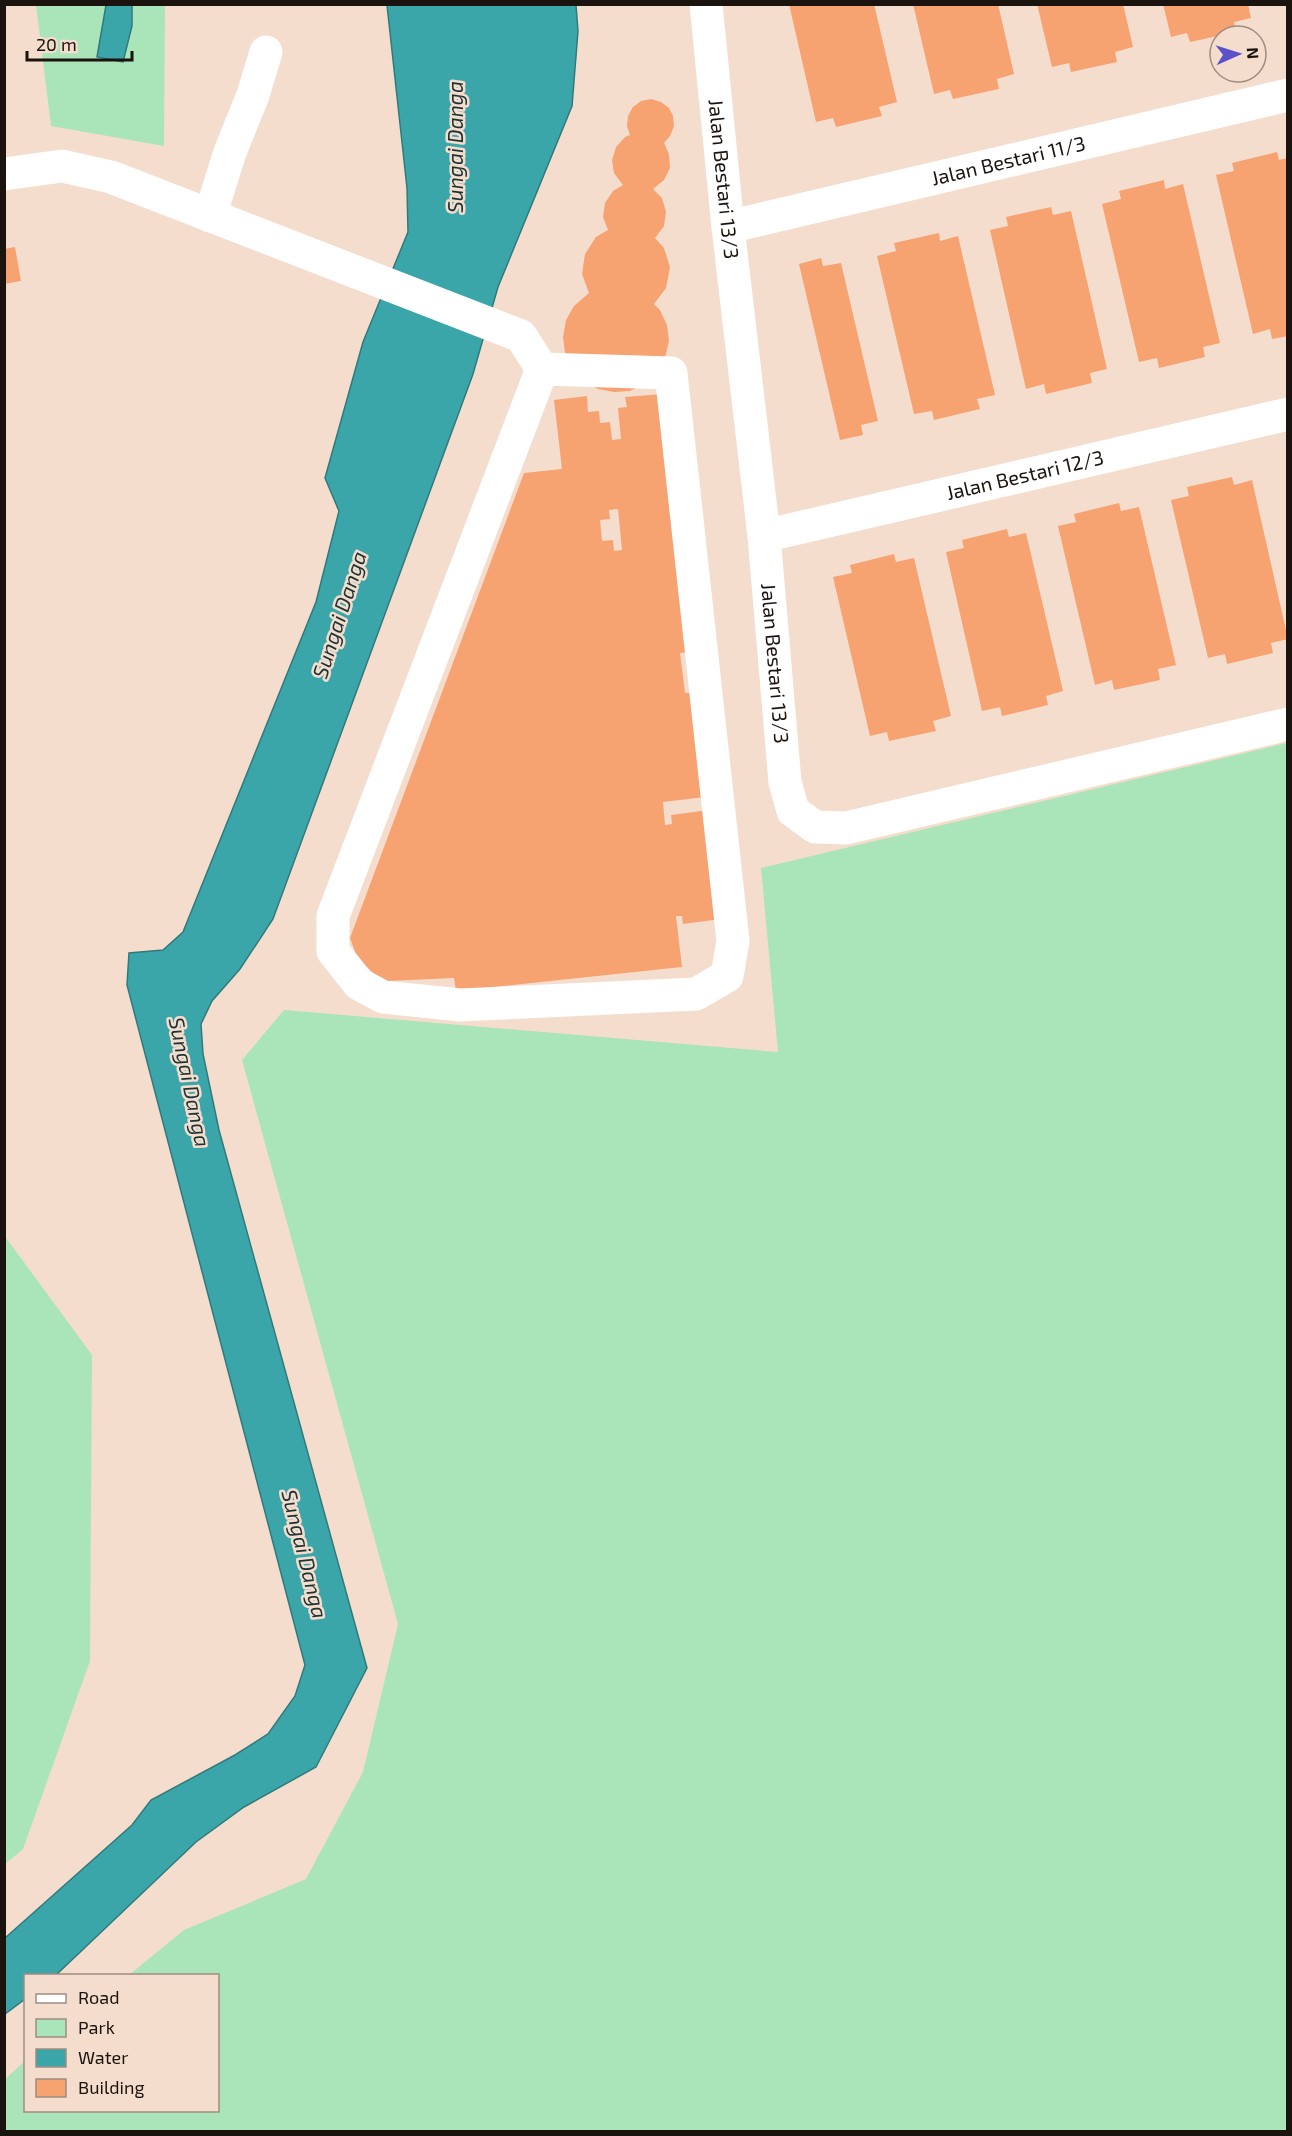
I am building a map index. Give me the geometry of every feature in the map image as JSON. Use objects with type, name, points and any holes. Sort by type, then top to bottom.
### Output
[{"type":"street","name":"Jalan Bestari 13/3","points":[[706,4],[728,227],[764,536],[785,782],[793,811],[815,827],[846,828],[1287,724]]},
{"type":"street","points":[[210,216],[230,152],[254,95],[266,52]]},
{"type":"street","name":"Jalan Bestari 11/3","points":[[728,227],[1287,95]]},
{"type":"street","points":[[4,174],[62,166],[111,177],[521,336],[542,369]]},
{"type":"street","points":[[542,369],[672,373],[733,941],[727,976],[696,994],[460,1005],[383,997],[359,984],[333,951],[333,916],[542,369]]},
{"type":"street","name":"Jalan Bestari 12/3","points":[[764,536],[1287,414]]},
{"type":"green space","points":[[36,5],[165,5],[164,146],[51,126]]},
{"type":"green space","points":[[1287,743],[1287,2131],[5,2131],[5,2079],[24,2062],[24,2112],[219,2112],[219,1974],[130,1974],[184,1930],[306,1879],[363,1772],[398,1624],[242,1060],[284,1010],[778,1052],[761,868]]},
{"type":"green space","points":[[4,1235],[92,1355],[90,1661],[23,1849],[5,1864]]},
{"type":"water","points":[[106,5],[132,5],[132,26],[123,62],[97,57]]},
{"type":"water","name":"Sungai Danga","points":[[387,5],[576,5],[578,31],[572,106],[498,287],[473,374],[273,919],[240,969],[212,1001],[201,1024],[203,1054],[219,1130],[367,1668],[316,1767],[244,1807],[196,1842],[57,1974],[24,1974],[24,2000],[5,2014],[5,1938],[132,1825],[151,1800],[235,1755],[268,1734],[295,1696],[305,1665],[127,985],[129,953],[163,950],[183,932],[316,602],[339,511],[325,478],[363,342],[408,232],[407,188]]},
{"type":"building","points":[[789,4],[874,4],[897,102],[879,107],[882,116],[836,127],[833,118],[816,122]]},
{"type":"building","points":[[913,4],[998,4],[1014,74],[997,79],[999,89],[953,99],[950,90],[934,94]]},
{"type":"building","points":[[1037,4],[1123,4],[1133,47],[1115,52],[1117,62],[1071,72],[1069,63],[1052,67]]},
{"type":"building","points":[[1163,4],[1248,4],[1251,18],[1234,22],[1234,24],[1208,24],[1208,38],[1190,42],[1187,33],[1171,37]]},
{"type":"building","points":[[651,99],[669,108],[674,126],[664,143],[669,154],[670,168],[664,180],[653,189],[662,198],[666,212],[664,226],[655,238],[664,248],[670,267],[666,288],[654,304],[660,310],[667,325],[669,341],[665,358],[645,383],[630,391],[614,392],[598,389],[583,381],[565,353],[563,337],[566,320],[574,306],[589,293],[582,274],[585,254],[596,237],[608,230],[603,217],[605,203],[613,191],[623,185],[614,173],[612,160],[616,147],[630,135],[627,126],[628,116],[633,107],[641,101]]},
{"type":"building","points":[[1277,152],[1279,160],[1288,158],[1288,336],[1272,339],[1270,329],[1253,334],[1216,175],[1234,171],[1232,163]]},
{"type":"building","points":[[1164,180],[1165,189],[1183,184],[1220,343],[1203,347],[1205,357],[1159,368],[1157,358],[1139,362],[1102,204],[1121,199],[1119,191]]},
{"type":"building","points":[[1051,207],[1053,215],[1071,211],[1107,369],[1090,373],[1092,383],[1046,394],[1044,384],[1026,389],[990,230],[1008,226],[1006,217]]},
{"type":"building","points":[[939,233],[940,241],[958,236],[995,395],[977,399],[980,409],[934,420],[932,411],[914,414],[877,256],[896,251],[894,243]]},
{"type":"building","points":[[15,247],[21,281],[4,284],[4,249]]},
{"type":"building","points":[[821,258],[823,266],[841,263],[878,421],[861,425],[863,435],[840,440],[799,264]]},
{"type":"building","points":[[663,394],[691,652],[680,653],[685,693],[694,693],[705,797],[663,802],[665,825],[672,824],[671,815],[709,810],[721,919],[683,924],[682,916],[676,916],[682,967],[456,991],[454,978],[387,981],[374,974],[357,957],[350,938],[524,473],[562,469],[554,400],[587,396],[588,412],[599,411],[600,423],[610,422],[612,440],[621,439],[618,408],[627,407],[625,397]],"holes":[[[618,509],[622,550],[614,551],[613,540],[602,541],[600,520],[610,519],[609,510]]]},
{"type":"building","points":[[1232,477],[1234,485],[1252,480],[1288,639],[1271,643],[1273,653],[1227,664],[1225,654],[1208,658],[1171,500],[1189,496],[1187,487]]},
{"type":"building","points":[[1119,503],[1121,511],[1139,507],[1176,665],[1158,669],[1160,680],[1114,690],[1112,680],[1095,685],[1058,526],[1076,522],[1074,514]]},
{"type":"building","points":[[1007,529],[1009,537],[1026,533],[1063,691],[1046,696],[1048,705],[1002,716],[1000,707],[982,711],[946,552],[964,548],[962,540]]},
{"type":"building","points":[[894,554],[896,562],[914,558],[951,716],[933,721],[936,731],[889,741],[887,732],[870,736],[833,577],[852,573],[850,565]]}]
